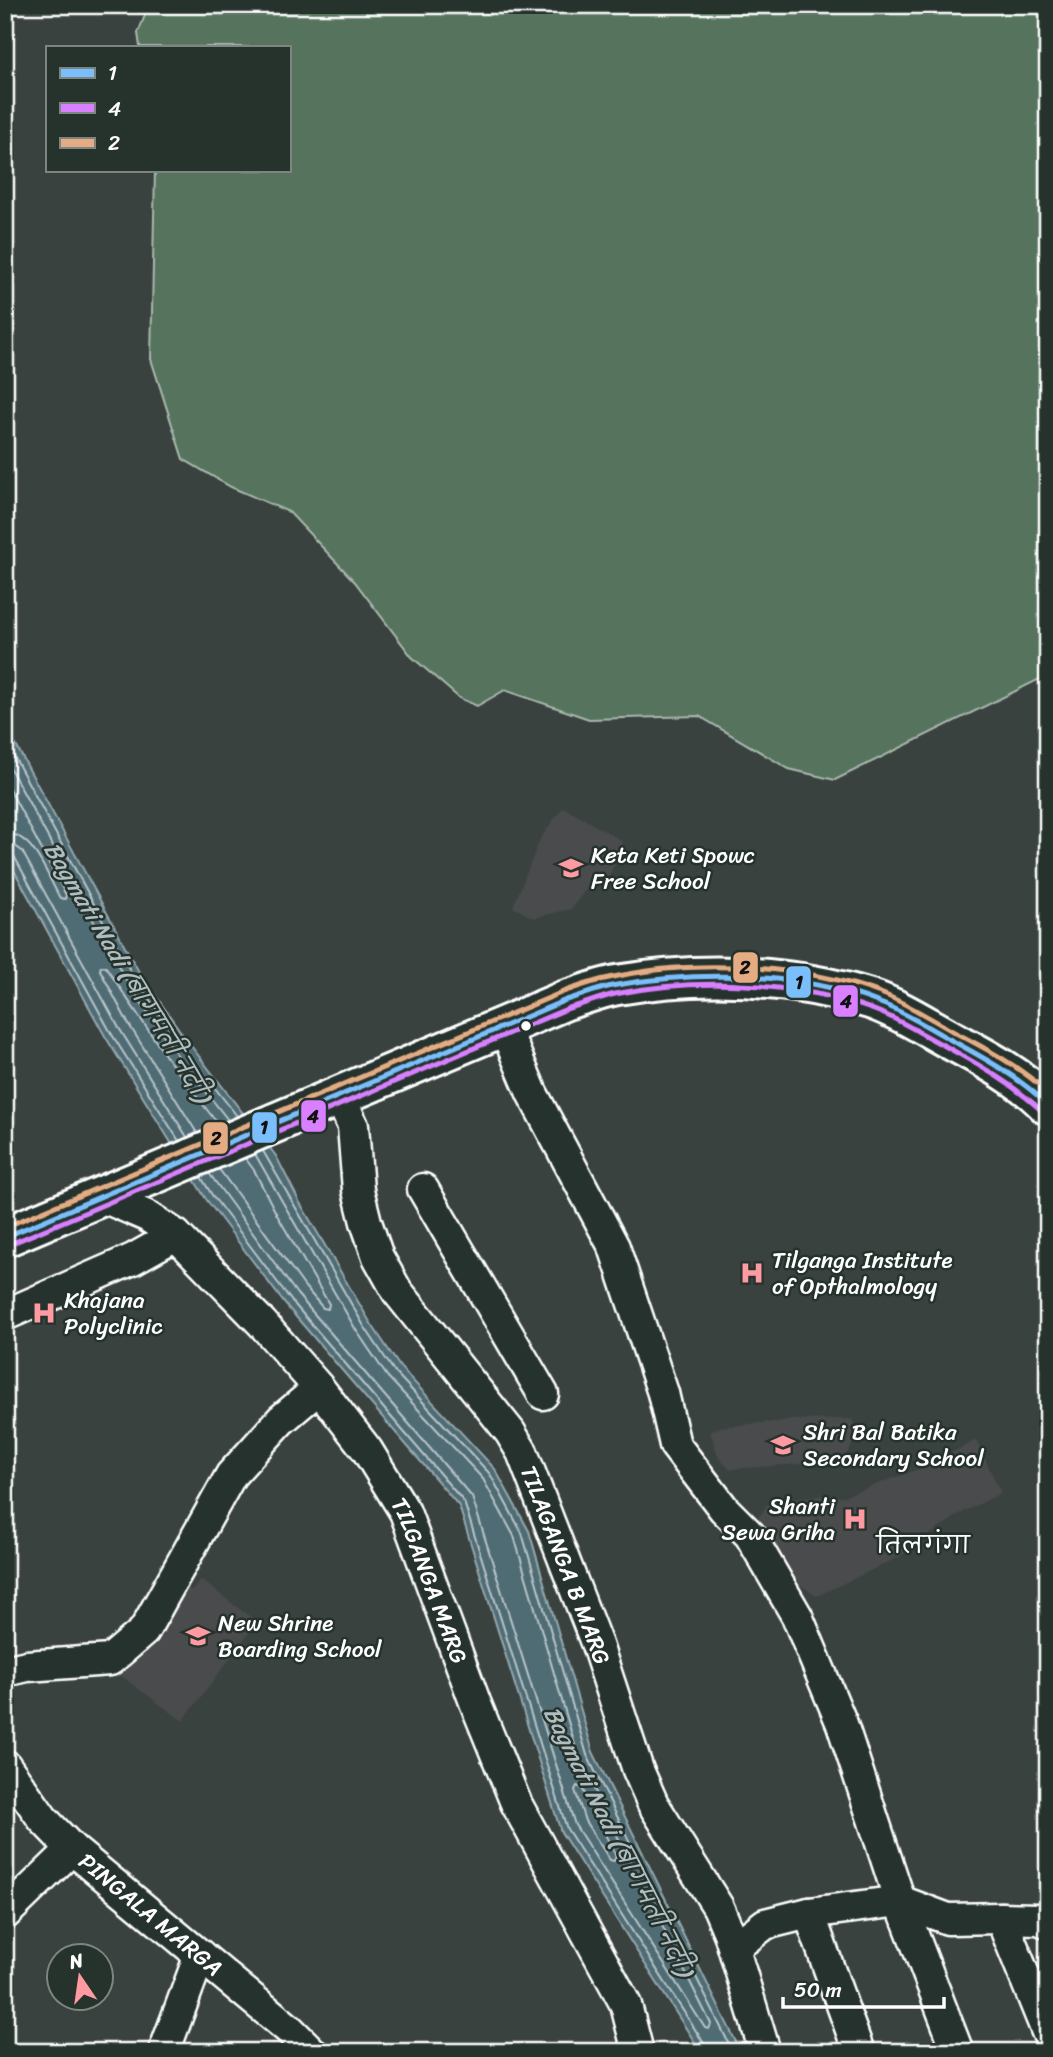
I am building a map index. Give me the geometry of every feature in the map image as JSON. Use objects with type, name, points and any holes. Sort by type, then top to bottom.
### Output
[{"type":"highway","points":[[5,1237],[566,1000],[615,985],[716,975],[823,987],[873,1000],[964,1047],[1011,1075],[1048,1105]]},
{"type":"street","points":[[504,1026],[532,1093],[614,1247],[663,1393],[676,1445],[723,1509],[750,1535],[797,1616],[842,1724],[900,1901],[958,2052]]},
{"type":"street","name":"TILAGANGA B MARG","points":[[340,1097],[353,1126],[358,1190],[378,1257],[397,1291],[510,1432],[522,1452],[597,1645],[638,1770],[653,1804],[718,1907],[734,1948],[765,2052]]},
{"type":"street","points":[[423,1189],[543,1394]]},
{"type":"street","name":"TILGANGA MARG","points":[[103,1197],[147,1216],[176,1235],[262,1323],[319,1388],[367,1450],[405,1512],[475,1702],[516,1803],[626,2005],[638,2052]]},
{"type":"street","points":[[5,1315],[133,1259],[176,1235]]},
{"type":"street","points":[[5,1671],[27,1666],[110,1660],[144,1631],[231,1475],[281,1420],[319,1388]]},
{"type":"street","name":"PINGALA MARGA","points":[[5,1765],[43,1819],[72,1849],[312,2052]]},
{"type":"street","points":[[6,1915],[72,1849]]},
{"type":"street","points":[[734,1948],[765,1924],[809,1913],[900,1901],[948,1919],[1001,1917],[1039,1919],[1048,1923]]},
{"type":"street","points":[[809,1913],[859,2052]]},
{"type":"street","points":[[1001,1917],[1048,2034]]},
{"type":"street","points":[[164,2052],[200,1955]]},
{"type":"shaded area","name":"Keta Keti Spowc Free School","points":[[563,807],[622,841],[619,857],[607,879],[590,884],[571,909],[533,918],[513,907],[540,839]]},
{"type":"shaded area","name":"Shri Bal Batika Secondary School","points":[[852,1419],[858,1434],[846,1456],[829,1462],[730,1469],[719,1459],[710,1431],[720,1427],[794,1420]]},
{"type":"shaded area","name":"Shanti Sewa Griha","points":[[976,1440],[1001,1493],[958,1515],[899,1557],[817,1596],[769,1564],[755,1522],[767,1505],[789,1498],[830,1495],[842,1497],[924,1467]]},
{"type":"shaded area","name":"New Shrine Boarding School","points":[[201,1580],[257,1622],[183,1721],[121,1676],[187,1587],[192,1591]]},
{"type":"green space","points":[[149,5],[1048,5],[1048,675],[835,780],[789,769],[699,716],[589,719],[505,690],[477,706],[459,698],[412,657],[355,582],[289,512],[231,487],[183,459],[151,359],[155,172],[290,172],[290,46],[140,46],[138,33]]},
{"type":"water","name":"Bagmati Nadi (बागमती नदी)","points":[[5,725],[139,972],[188,1042],[276,1156],[300,1203],[370,1322],[400,1367],[495,1469],[529,1531],[593,1752],[741,2052],[701,2052],[561,1832],[459,1506],[285,1304],[206,1199],[105,1036],[5,854]]},
{"type":"transit line","name":"2","points":[[5,1227],[563,992],[597,981],[641,972],[675,968],[747,968],[819,976],[852,984],[901,1002],[979,1045],[1015,1067],[1048,1093]]},
{"type":"transit line","name":"1","points":[[5,1237],[566,1000],[611,986],[649,980],[750,977],[818,985],[850,993],[898,1011],[977,1054],[1014,1077],[1048,1105]]},
{"type":"transit line","name":"4","points":[[8,1245],[569,1008],[615,994],[646,989],[711,984],[745,985],[779,988],[844,1000],[901,1022],[945,1046],[1008,1084],[1042,1111]]},
{"type":"place","name":"Keta Keti Spowc Free School","points":[[571,868]]},
{"type":"place","name":"Tilganga Institute of Opthalmology","points":[[752,1273]]},
{"type":"place","name":"Khajana Polyclinic","points":[[44,1313]]},
{"type":"place","name":"Shri Bal Batika Secondary School","points":[[783,1445]]},
{"type":"place","name":"Shanti Sewa Griha","points":[[855,1519]]},
{"type":"place","name":"New Shrine Boarding School","points":[[198,1636]]},
{"type":"district","name":"तिलगंगा","points":[[923,1545]]}]
